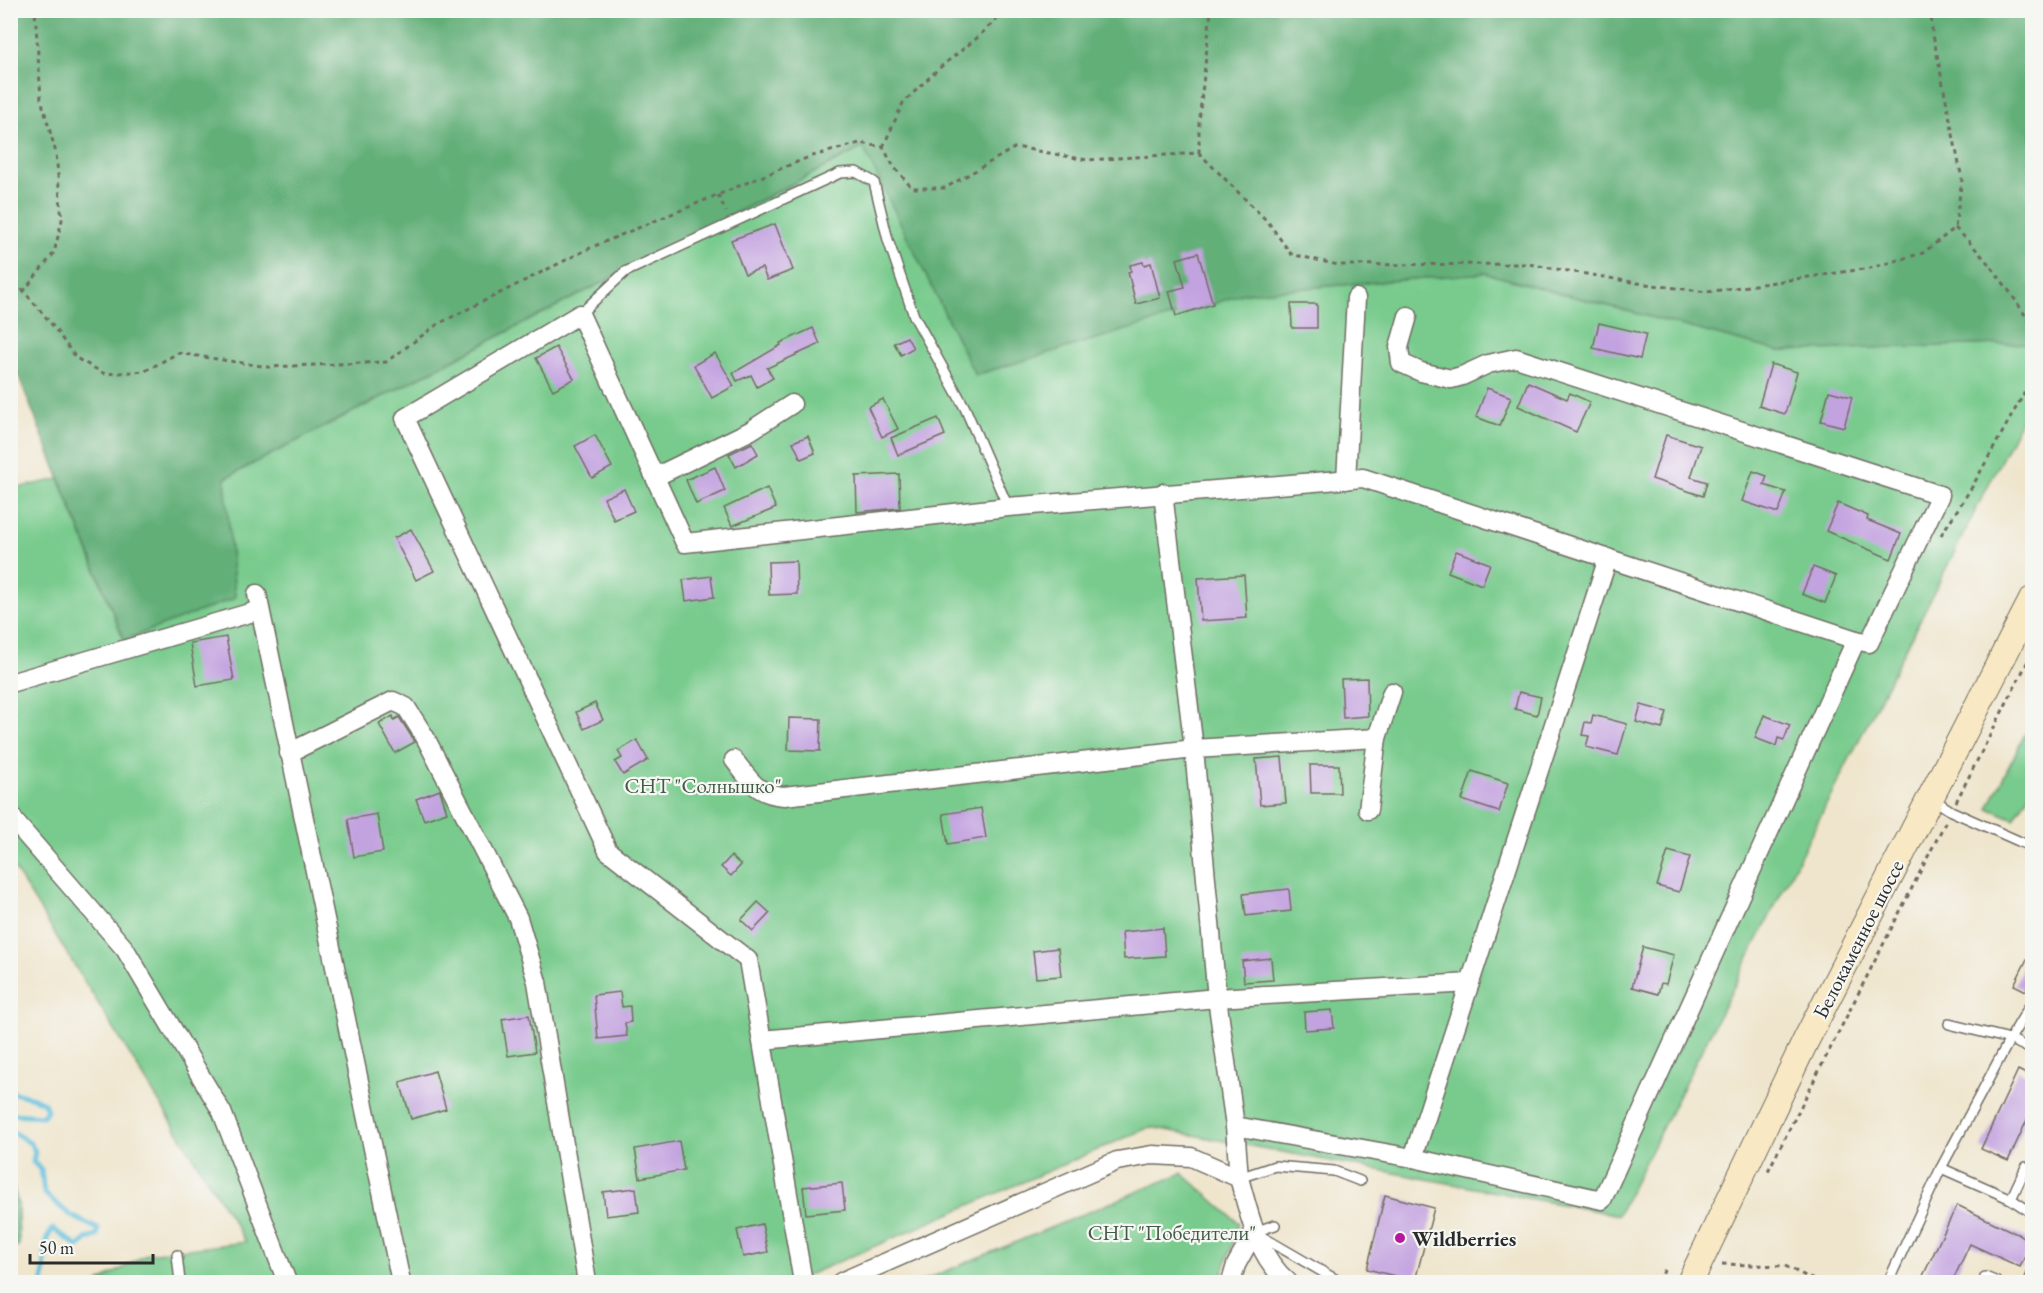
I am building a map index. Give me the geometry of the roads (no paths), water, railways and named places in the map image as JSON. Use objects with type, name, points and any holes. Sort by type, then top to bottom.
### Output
[{"type":"main road","name":"Белокаменное шоссе","points":[[1690,1282],[1806,1040],[1941,804],[2032,600]]},
{"type":"street","points":[[1346,480],[1356,298]]},
{"type":"street","points":[[803,1282],[748,960],[608,851],[405,418],[580,314],[684,543],[1008,507],[1363,478],[1869,643],[1940,495],[1516,358],[1488,364],[1451,379],[1421,372],[1401,363],[1399,347],[1408,316]]},
{"type":"street","points":[[655,477],[750,431],[792,404]]},
{"type":"street","points":[[1163,493],[1194,749],[1217,998],[1235,1126],[1239,1178],[1254,1232],[1261,1248],[1276,1272],[1288,1282]]},
{"type":"street","points":[[1413,1158],[1608,558]]},
{"type":"street","points":[[10,683],[258,602],[401,1282]]},
{"type":"street","points":[[1235,1126],[1413,1158],[1602,1200],[1856,640]]},
{"type":"street","points":[[1368,810],[1377,738],[1392,692]]},
{"type":"street","points":[[289,753],[393,701],[406,707],[425,737],[518,918],[537,982],[587,1282]]},
{"type":"street","points":[[734,760],[757,788],[770,795],[783,796],[1194,749],[1377,738]]},
{"type":"street","points":[[10,813],[15,822],[125,949],[204,1081],[222,1112],[287,1282]]},
{"type":"street","points":[[762,1040],[1217,998],[1470,983]]},
{"type":"street","points":[[841,1282],[1117,1161],[1152,1155],[1191,1157],[1239,1178]]},
{"type":"street","points":[[1231,1282],[1236,1265],[1254,1232]]},
{"type":"lane","points":[[580,314],[625,272],[840,173],[856,172],[874,182],[888,240],[914,316],[965,408],[1008,507]]},
{"type":"lane","points":[[1941,804],[2032,848]]},
{"type":"lane","points":[[1888,1282],[1941,1168],[2032,1002]]},
{"type":"lane","points":[[1949,1024],[2010,1039],[2032,1050]]},
{"type":"lane","points":[[1239,1178],[1275,1166],[1334,1171],[1360,1181]]},
{"type":"lane","points":[[2011,1199],[2026,1167]]},
{"type":"lane","points":[[1941,1168],[2011,1199],[2032,1213]]},
{"type":"lane","points":[[1254,1232],[1275,1225]]},
{"type":"lane","points":[[1254,1232],[1340,1282]]},
{"type":"lane","points":[[177,1255],[180,1282]]},
{"type":"lane","points":[[2029,1282],[2032,1274]]},
{"type":"lane","points":[[1985,1277],[1997,1282]]},
{"type":"waterway","points":[[10,1092],[34,1098],[44,1103],[47,1110],[43,1116],[14,1114],[10,1117]]},
{"type":"waterway","points":[[10,1130],[30,1143],[35,1151],[33,1162],[41,1169],[44,1193],[70,1215],[98,1229],[97,1236],[86,1239],[79,1247],[53,1229],[47,1238],[43,1282]]},
{"type":"place","name":"Wildberries","points":[[1400,1238]]},
{"type":"park label","name":"СНТ \"Солнышко\"","points":[[703,785]]},
{"type":"park label","name":"СНТ \"Победители\"","points":[[1172,1232]]}]
